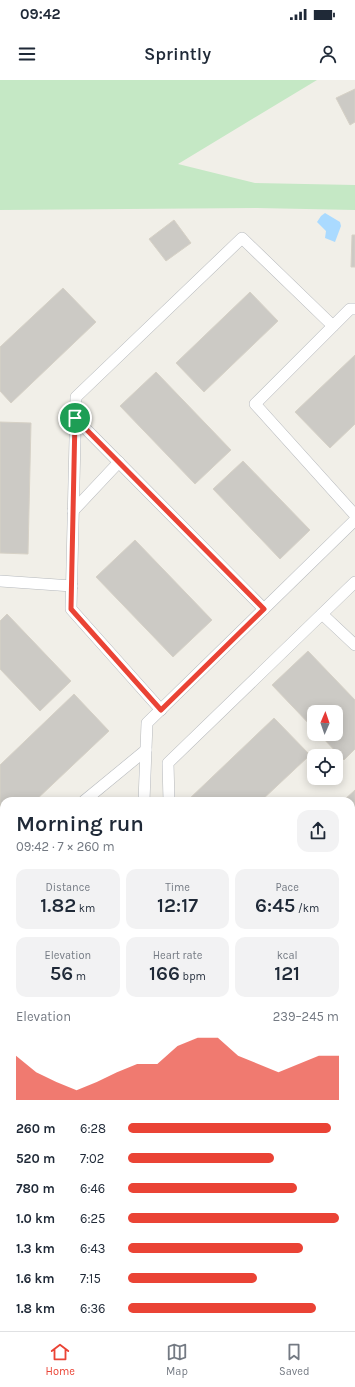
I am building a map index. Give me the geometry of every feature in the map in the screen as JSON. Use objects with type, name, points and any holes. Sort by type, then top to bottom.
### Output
[{"type":"lane","points":[[161,710],[71,609],[76,397],[242,238],[333,326]]},
{"type":"lane","points":[[355,309],[350,309],[255,404],[355,515]]},
{"type":"lane","points":[[75,418],[264,609]]},
{"type":"lane","points":[[73,511],[119,462]]},
{"type":"lane","points":[[144,797],[147,723],[355,520]]},
{"type":"lane","points":[[0,581],[72,586]]},
{"type":"lane","points":[[169,797],[168,762],[355,582]]},
{"type":"lane","points":[[322,614],[355,645]]},
{"type":"lane","points":[[89,797],[146,750]]},
{"type":"green space","points":[[0,80],[317,80],[178,164],[255,183],[355,185],[355,210],[257,208],[0,210]]},
{"type":"water","points":[[325,213],[340,222],[341,226],[335,242],[325,238],[326,231],[317,222]]},
{"type":"building","points":[[355,89],[355,122],[350,125],[336,98]]},
{"type":"building","points":[[174,220],[191,243],[166,261],[149,239]]},
{"type":"building","points":[[352,235],[355,235],[355,267],[351,267]]},
{"type":"building","points":[[63,288],[96,322],[11,403],[0,391],[0,347]]},
{"type":"building","points":[[250,292],[278,321],[204,392],[176,363]]},
{"type":"building","points":[[355,355],[355,424],[330,448],[295,412]]},
{"type":"building","points":[[156,372],[231,450],[195,484],[120,406]]},
{"type":"building","points":[[0,422],[31,423],[28,554],[0,553]]},
{"type":"building","points":[[243,461],[310,530],[280,559],[213,489]]},
{"type":"building","points":[[135,540],[212,620],[173,657],[96,577]]},
{"type":"building","points":[[7,614],[71,681],[40,711],[0,669],[0,621]]},
{"type":"building","points":[[308,651],[355,700],[355,749],[344,760],[343,749],[333,749],[326,741],[343,741],[343,705],[307,705],[307,722],[272,685]]},
{"type":"building","points":[[74,694],[109,731],[39,797],[0,797],[0,765]]},
{"type":"building","points":[[274,718],[307,752],[307,758],[265,797],[191,797]]},
{"type":"building","points":[[355,790],[355,797],[347,797]]},
{"type":"route","points":[[75,418],[264,609],[161,710],[71,609],[75,418]]}]
